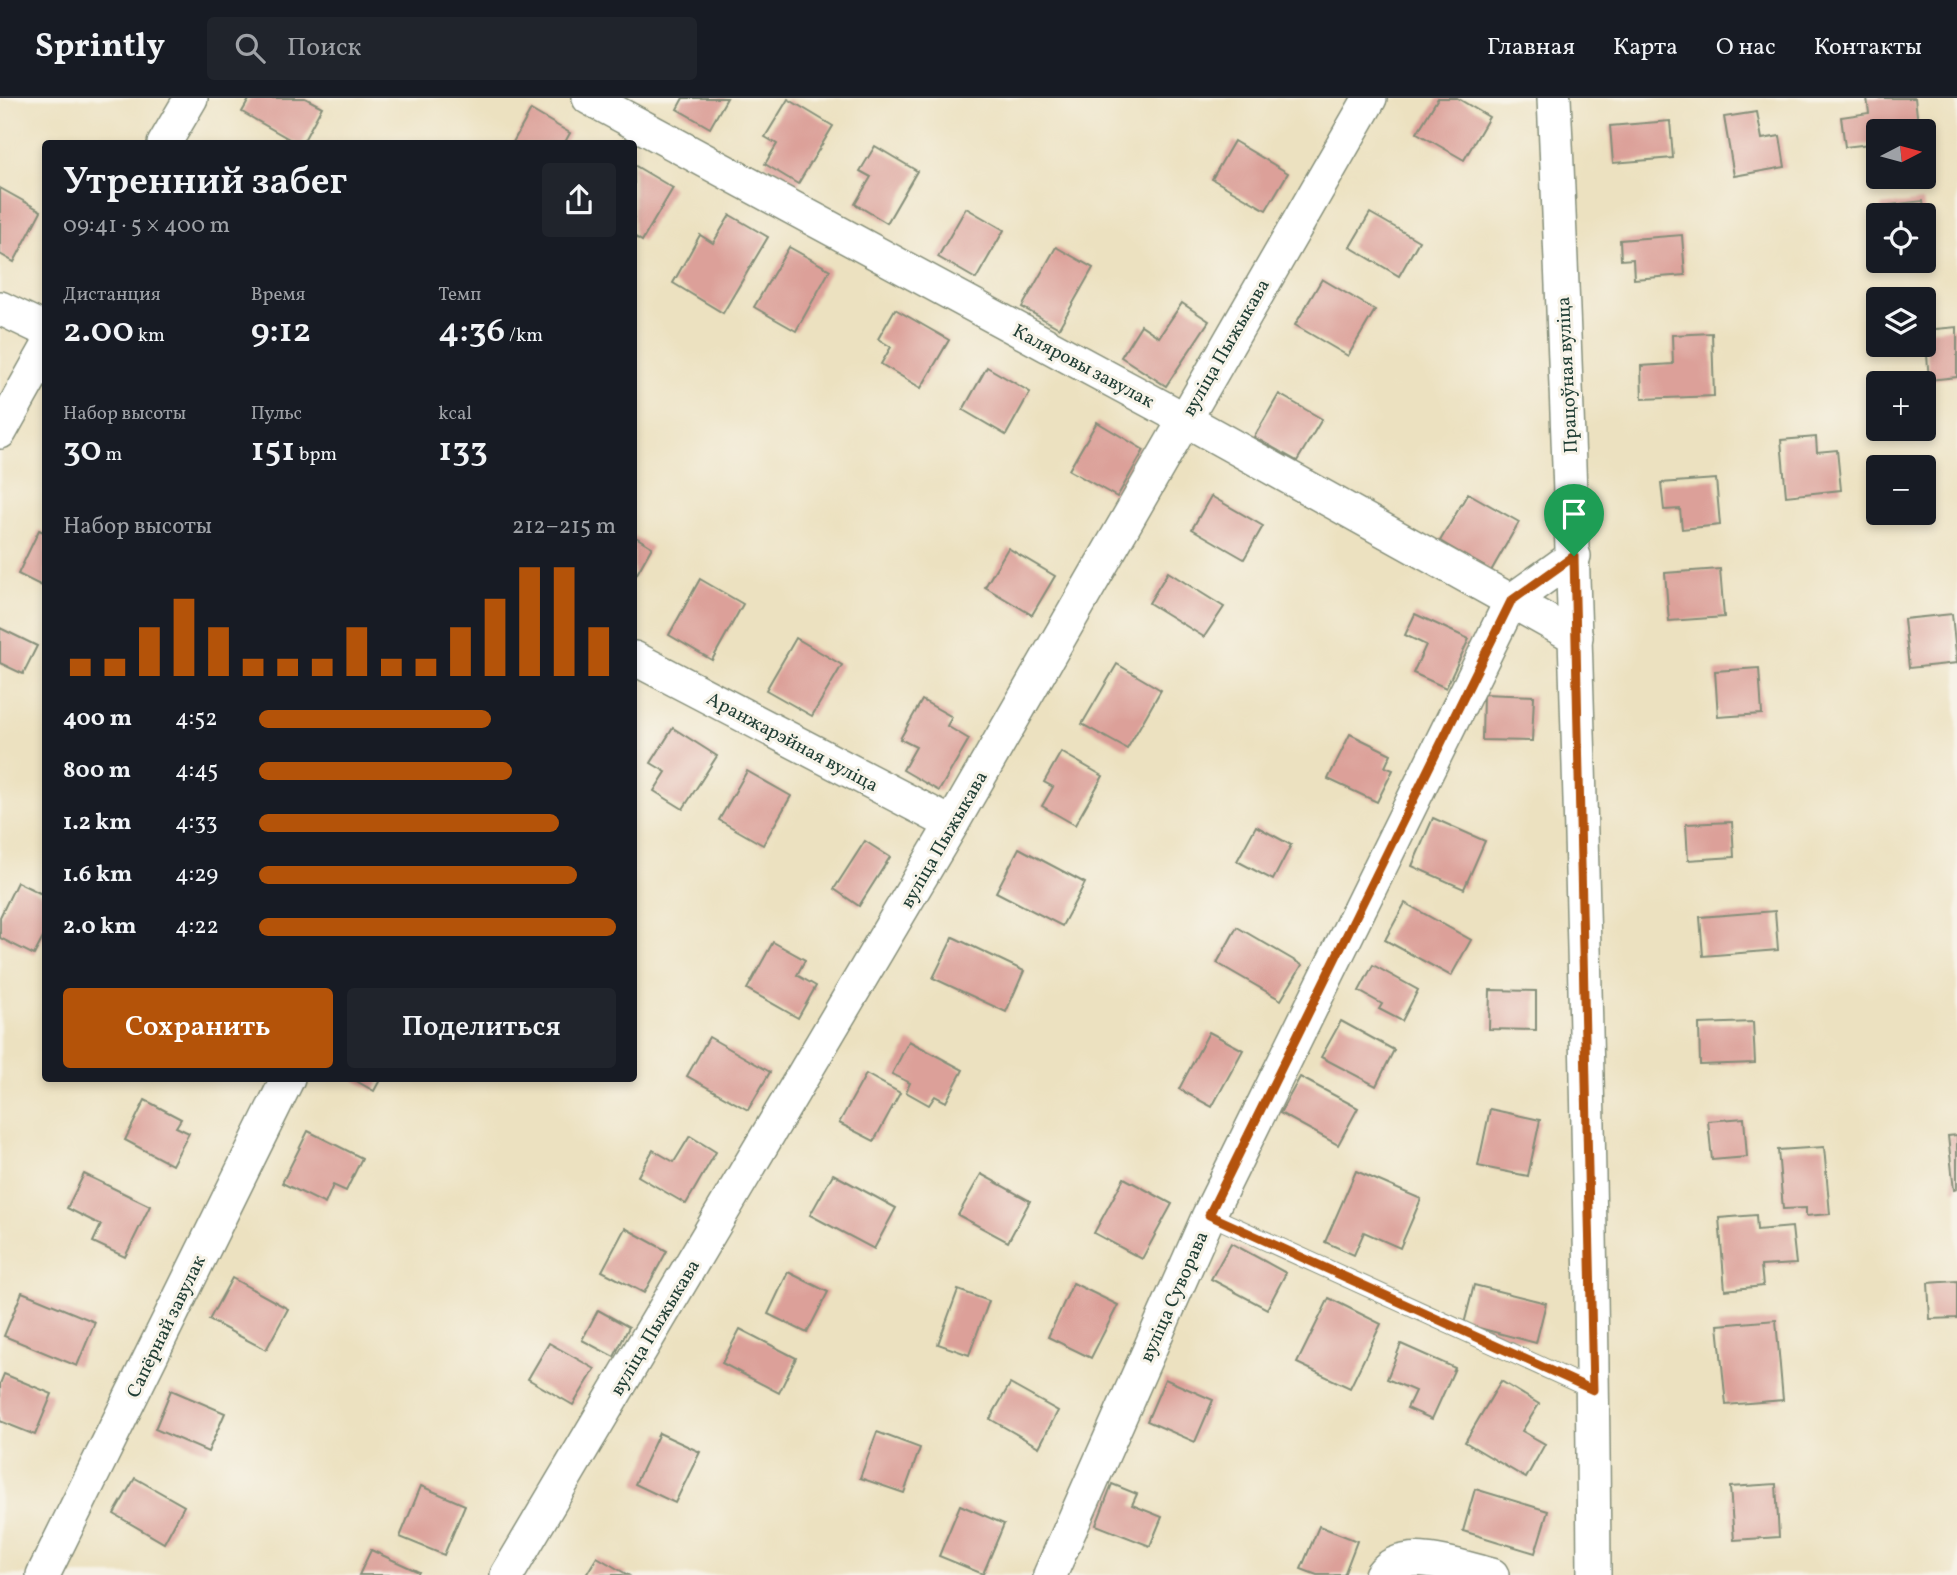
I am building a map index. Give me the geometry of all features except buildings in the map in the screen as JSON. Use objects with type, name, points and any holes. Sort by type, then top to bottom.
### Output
[{"type":"street","points":[[166,140],[191,98]]},
{"type":"street","name":"Каляровы завулак","points":[[589,98],[1184,419],[1576,637]]},
{"type":"street","name":"вуліца Пыжыкава","points":[[507,1575],[952,824],[1370,98]]},
{"type":"street","name":"Працоўная вуліца","points":[[1554,98],[1574,556],[1593,1390],[1594,1575]]},
{"type":"street","points":[[0,308],[42,328]]},
{"type":"street","points":[[0,432],[42,357]]},
{"type":"street","name":"вуліца Суворава","points":[[1050,1575],[1209,1215],[1511,601],[1574,556]]},
{"type":"street","name":"Аранжарэйная вуліца","points":[[637,660],[952,824]]},
{"type":"street","name":"Сапёрнай завулак","points":[[43,1575],[286,1082]]},
{"type":"street","points":[[1381,1575],[1387,1567],[1405,1560],[1425,1560],[1492,1575]]},
{"type":"lane","points":[[1209,1215],[1593,1390]]},
{"type":"route","points":[[1574,556],[1593,1390],[1209,1215],[1511,601],[1574,556]]}]
